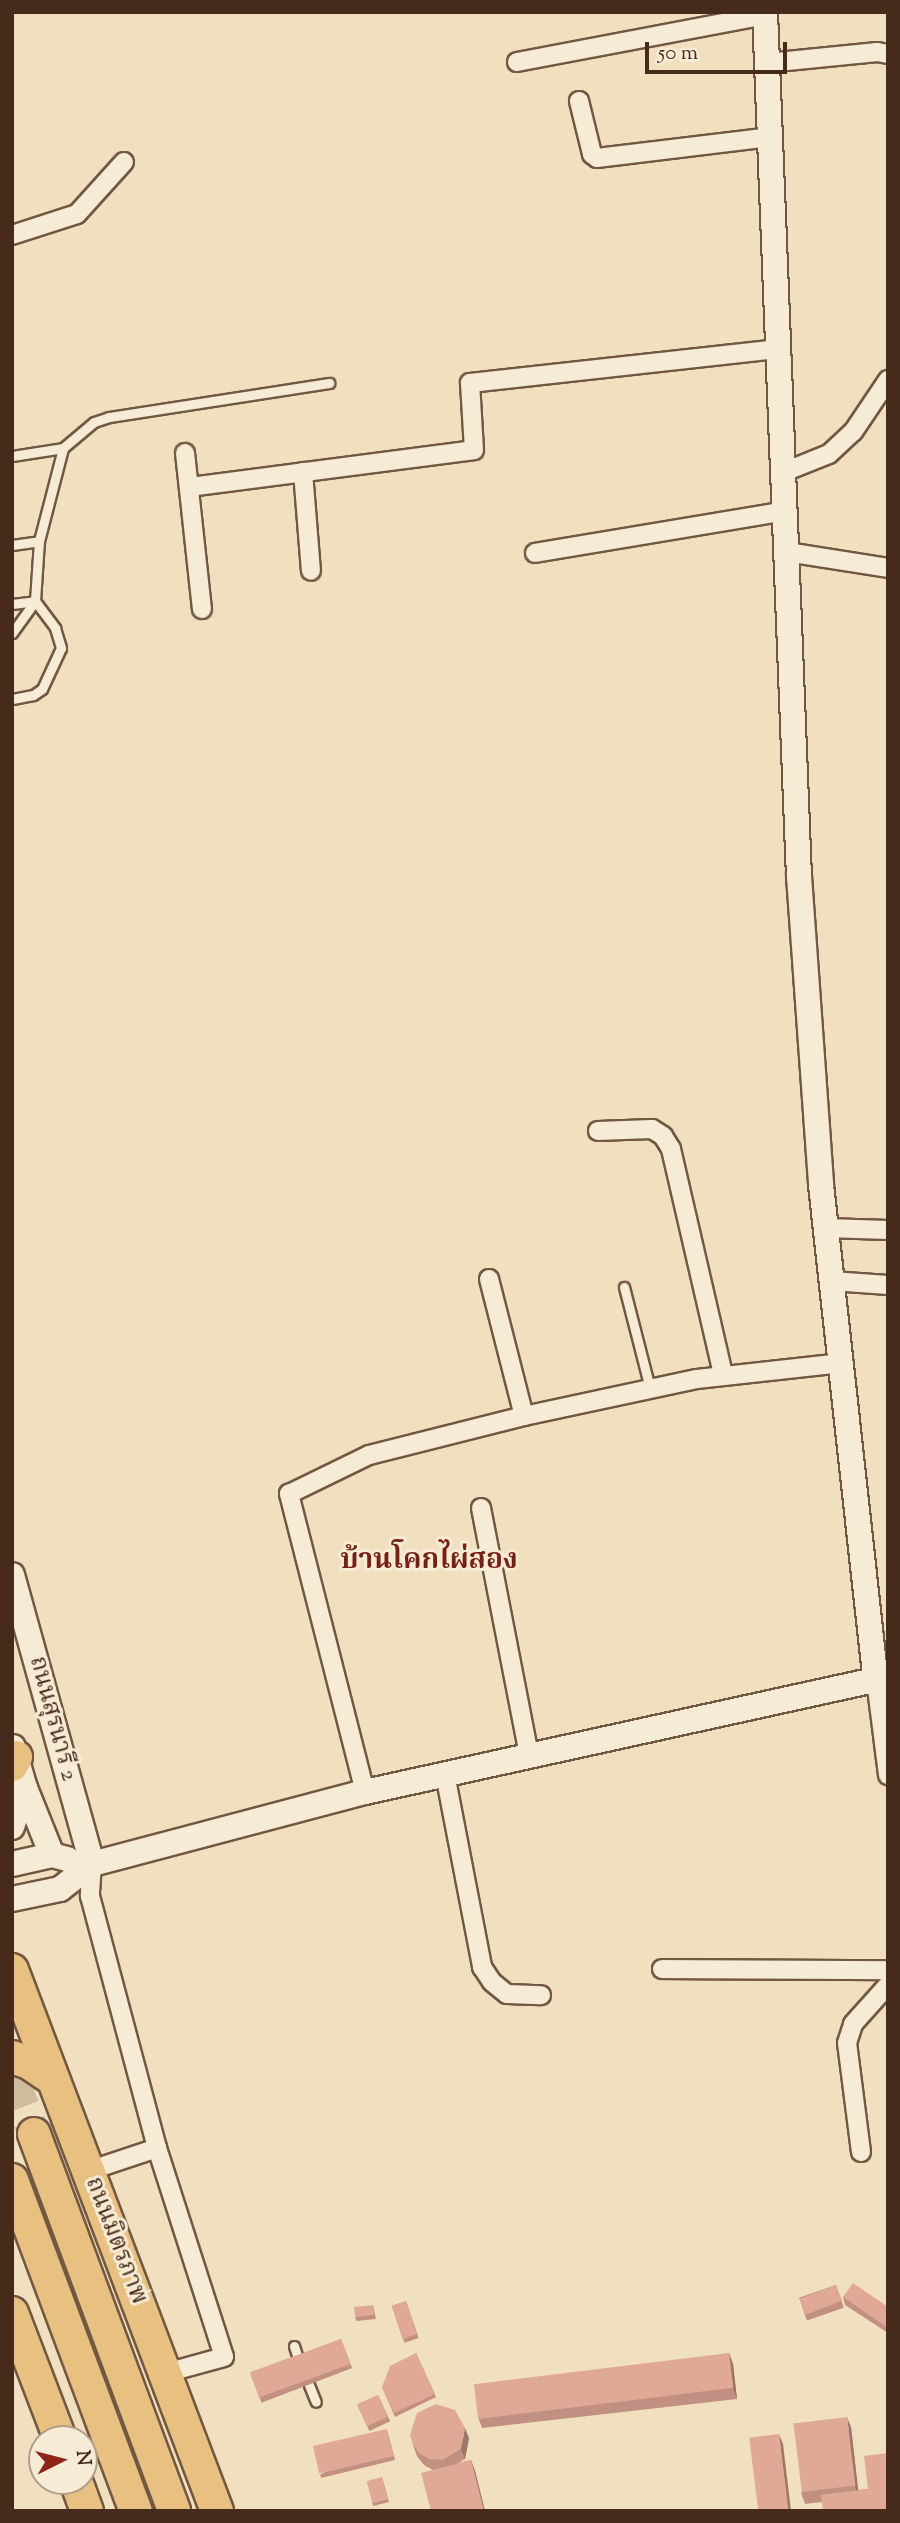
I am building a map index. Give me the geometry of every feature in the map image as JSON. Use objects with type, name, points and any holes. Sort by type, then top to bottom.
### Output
[{"type":"highway","name":"ถนนมิตรภาพ","points":[[12,1970],[217,2511]]},
{"type":"highway","points":[[12,2057],[29,2063],[53,2079]]},
{"type":"highway","name":"ถนนมิตรภาพ","points":[[34,2134],[174,2511]]},
{"type":"highway","points":[[12,2180],[136,2511]]},
{"type":"highway","points":[[12,2313],[55,2425]]},
{"type":"street","points":[[517,62],[765,14],[799,876],[826,1228],[882,1679],[888,1775]]},
{"type":"street","points":[[767,63],[877,52],[888,54]]},
{"type":"street","points":[[579,101],[592,154],[597,158],[770,137]]},
{"type":"street","points":[[12,235],[77,214],[124,162]]},
{"type":"street","points":[[190,487],[474,450],[470,383],[779,349]]},
{"type":"street","points":[[785,472],[829,454],[853,432],[888,380]]},
{"type":"street","points":[[185,453],[202,609]]},
{"type":"street","points":[[303,472],[311,571]]},
{"type":"street","points":[[535,552],[786,511]]},
{"type":"street","points":[[787,552],[888,568]]},
{"type":"street","points":[[598,1131],[652,1129],[663,1136],[671,1149],[723,1375]]},
{"type":"street","points":[[826,1228],[888,1230]]},
{"type":"street","points":[[489,1279],[524,1416]]},
{"type":"street","points":[[832,1281],[888,1285]]},
{"type":"street","points":[[365,1792],[289,1494],[369,1455],[524,1416],[723,1375],[842,1363]]},
{"type":"street","points":[[481,1508],[529,1756]]},
{"type":"street","name":"ถนนสุรนารี 2","points":[[12,1575],[92,1864]]},
{"type":"street","points":[[12,1899],[60,1889],[92,1864],[365,1792],[882,1679]]},
{"type":"street","points":[[12,1827],[16,1763]]},
{"type":"street","name":"ถนนสุรนารี 2","points":[[16,1763],[52,1856]]},
{"type":"street","points":[[445,1774],[482,1967],[492,1982],[507,1994],[541,1995]]},
{"type":"street","points":[[12,1864],[52,1856],[92,1864]]},
{"type":"street","points":[[92,1864],[90,1896],[157,2148],[224,2357],[166,2373]]},
{"type":"street","points":[[662,1969],[888,1970]]},
{"type":"street","points":[[861,2152],[847,2043],[853,2024],[888,1985]]},
{"type":"street","points":[[88,2171],[157,2148]]},
{"type":"lane","points":[[12,456],[63,448],[94,422],[110,417],[329,383]]},
{"type":"lane","points":[[12,633],[35,601],[39,541],[63,448]]},
{"type":"lane","points":[[12,545],[39,541]]},
{"type":"lane","points":[[12,604],[35,601]]},
{"type":"lane","points":[[12,699],[33,695],[42,689],[61,648],[60,638],[35,601]]},
{"type":"lane","points":[[624,1287],[650,1388]]},
{"type":"lane","points":[[294,2346],[298,2358]]},
{"type":"lane","points":[[309,2385],[316,2402]]},
{"type":"building","points":[[853,2283],[888,2307],[888,2328],[843,2297]]},
{"type":"building","points":[[836,2285],[842,2301],[806,2315],[800,2299]]},
{"type":"building","points":[[406,2301],[417,2334],[403,2339],[392,2306]]},
{"type":"building","points":[[373,2305],[374,2315],[355,2317],[354,2307]]},
{"type":"building","points":[[341,2339],[350,2364],[259,2398],[250,2372]]},
{"type":"building","points":[[416,2353],[435,2394],[394,2413],[382,2387],[390,2366]]},
{"type":"building","points":[[729,2353],[733,2388],[478,2419],[474,2384]]},
{"type":"building","points":[[378,2395],[388,2417],[367,2426],[357,2404]]},
{"type":"building","points":[[436,2404],[455,2410],[465,2428],[461,2449],[442,2460],[430,2459],[420,2454],[410,2435],[417,2413]]},
{"type":"building","points":[[847,2417],[855,2485],[802,2492],[793,2424]]},
{"type":"building","points":[[387,2429],[393,2456],[319,2473],[313,2446]]},
{"type":"building","points":[[779,2434],[788,2511],[758,2511],[749,2438]]},
{"type":"building","points":[[888,2453],[888,2511],[823,2511],[821,2495],[868,2489],[864,2456]]},
{"type":"building","points":[[471,2460],[484,2511],[431,2511],[421,2473]]},
{"type":"building","points":[[382,2477],[388,2499],[372,2503],[367,2481]]},
{"type":"tunnel","points":[[12,2077],[34,2134]]},
{"type":"district","name":"บ้านโคกไผ่สอง","points":[[429,1561]]}]
